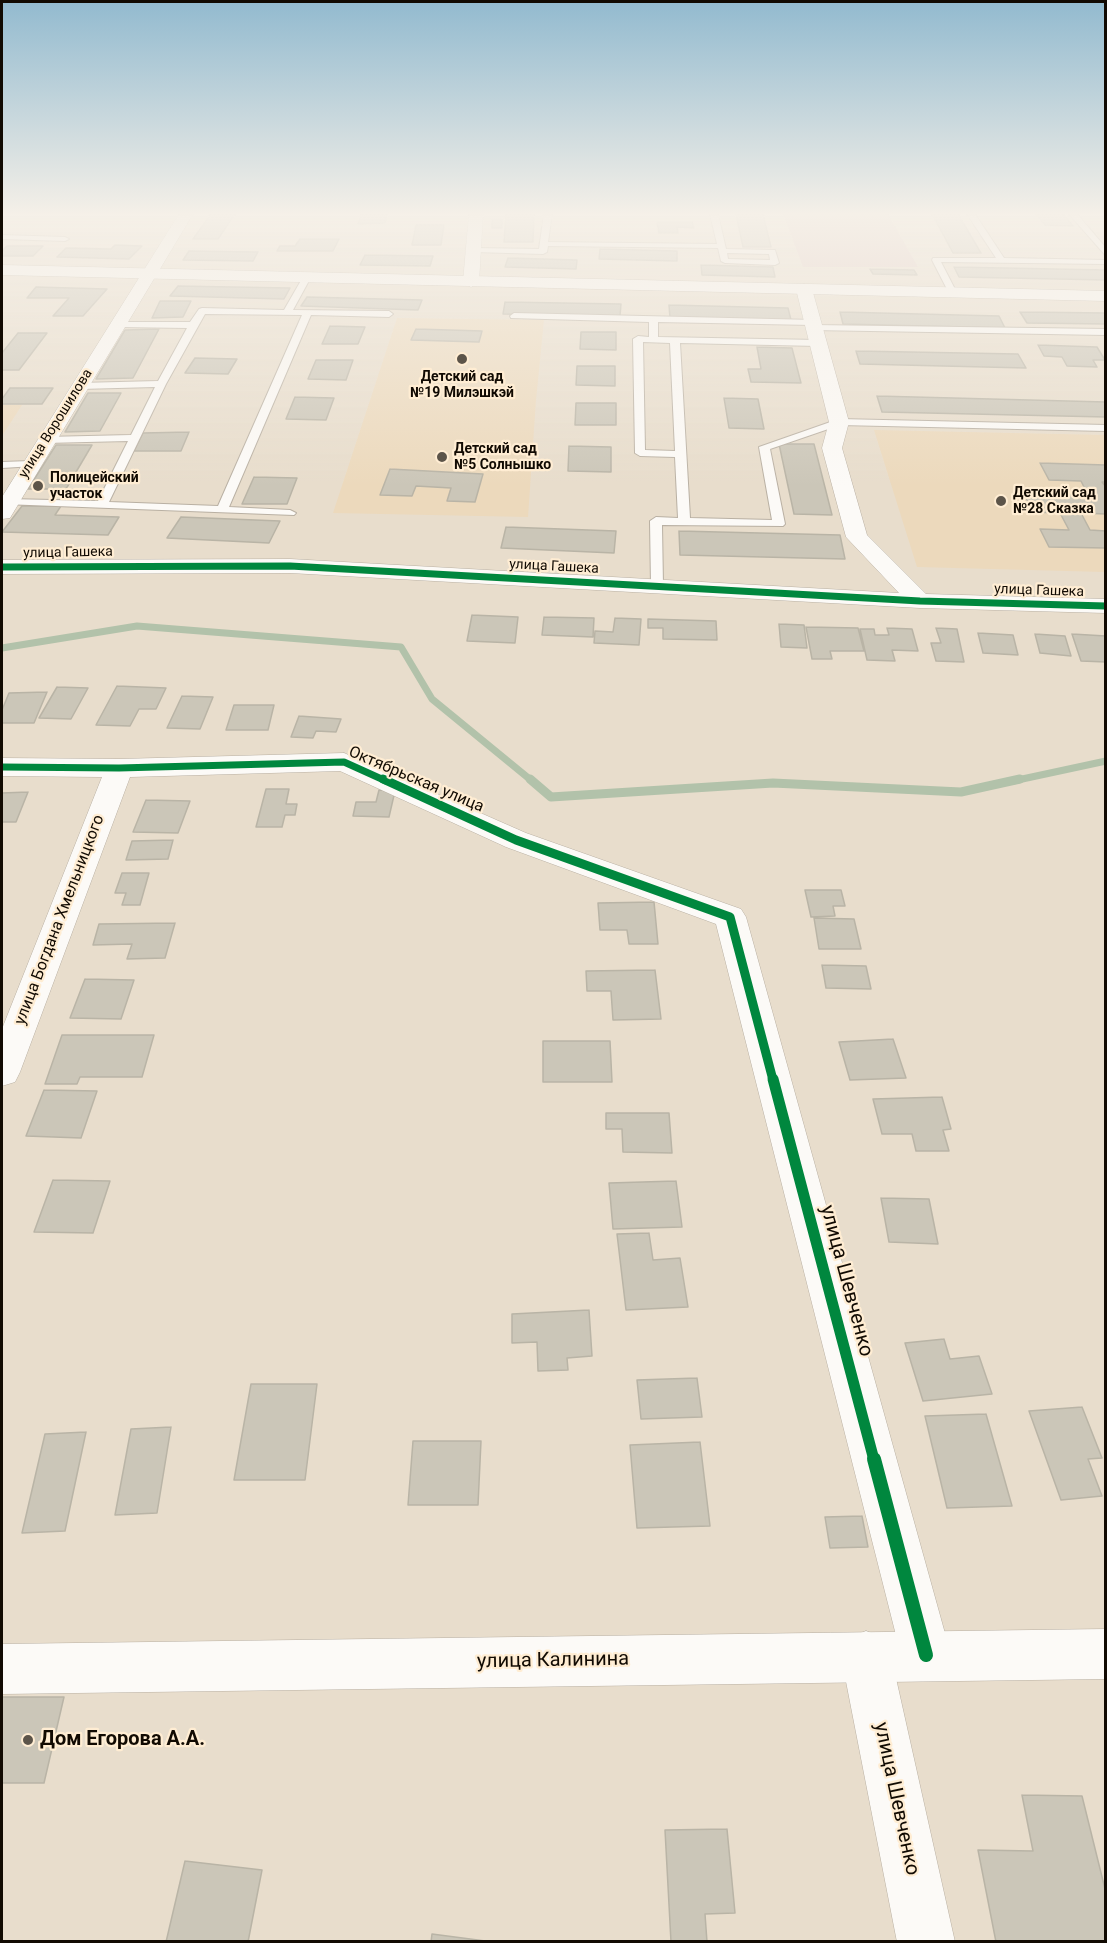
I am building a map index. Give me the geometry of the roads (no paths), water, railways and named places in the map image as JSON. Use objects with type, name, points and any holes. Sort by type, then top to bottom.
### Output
[{"type":"street","name":"улица Ворошилова","points":[[4,507],[131,305]]},
{"type":"street","points":[[808,305],[839,422],[832,448],[857,537],[920,601]]},
{"type":"street","name":"улица Гашека","points":[[2,567],[290,566],[920,601],[1106,606]]},
{"type":"street","name":"Октябрьская улица","points":[[2,767],[119,768],[344,762],[516,840],[730,917]]},
{"type":"street","name":"улица Богдана Хмельницкого","points":[[2,1072],[119,768]]},
{"type":"street","name":"улица Шевченко","points":[[730,917],[926,1655]]},
{"type":"street","name":"улица Калинина","points":[[2,1669],[1106,1654]]},
{"type":"street","name":"улица Шевченко","points":[[866,1656],[926,1941]]},
{"type":"lane","points":[[287,312],[291,305]]},
{"type":"lane","points":[[102,505],[161,384],[202,311],[389,314]]},
{"type":"lane","points":[[222,510],[308,312]]},
{"type":"lane","points":[[514,316],[653,319],[814,331]]},
{"type":"lane","points":[[653,319],[654,339]]},
{"type":"lane","points":[[119,324],[193,325]]},
{"type":"lane","points":[[681,454],[640,453],[638,339],[675,340],[814,331],[1106,332]]},
{"type":"lane","points":[[675,340],[684,521]]},
{"type":"lane","points":[[80,386],[161,384]]},
{"type":"lane","points":[[657,586],[656,520],[779,524],[764,447],[839,422],[1106,428]]},
{"type":"lane","points":[[45,440],[135,438]]},
{"type":"lane","points":[[2,465],[30,464]]},
{"type":"lane","points":[[4,507],[102,505],[290,513]]},
{"type":"waterway","points":[[2,648],[137,626],[401,647],[432,699],[532,781]]},
{"type":"waterway","points":[[1013,781],[1106,761]]},
{"type":"waterway","points":[[530,779],[551,797],[773,783],[961,792],[1020,779]]},
{"type":"place","name":"Детский сад №19 Милэшкэй","points":[[462,359]]},
{"type":"place","name":"Детский сад №5 Солнышко","points":[[442,457]]},
{"type":"place","name":"Полицейский участок","points":[[38,486]]},
{"type":"place","name":"Детский сад №28 Сказка","points":[[1001,501]]},
{"type":"place","name":"Дом Егорова А.А.","points":[[28,1740]]}]
